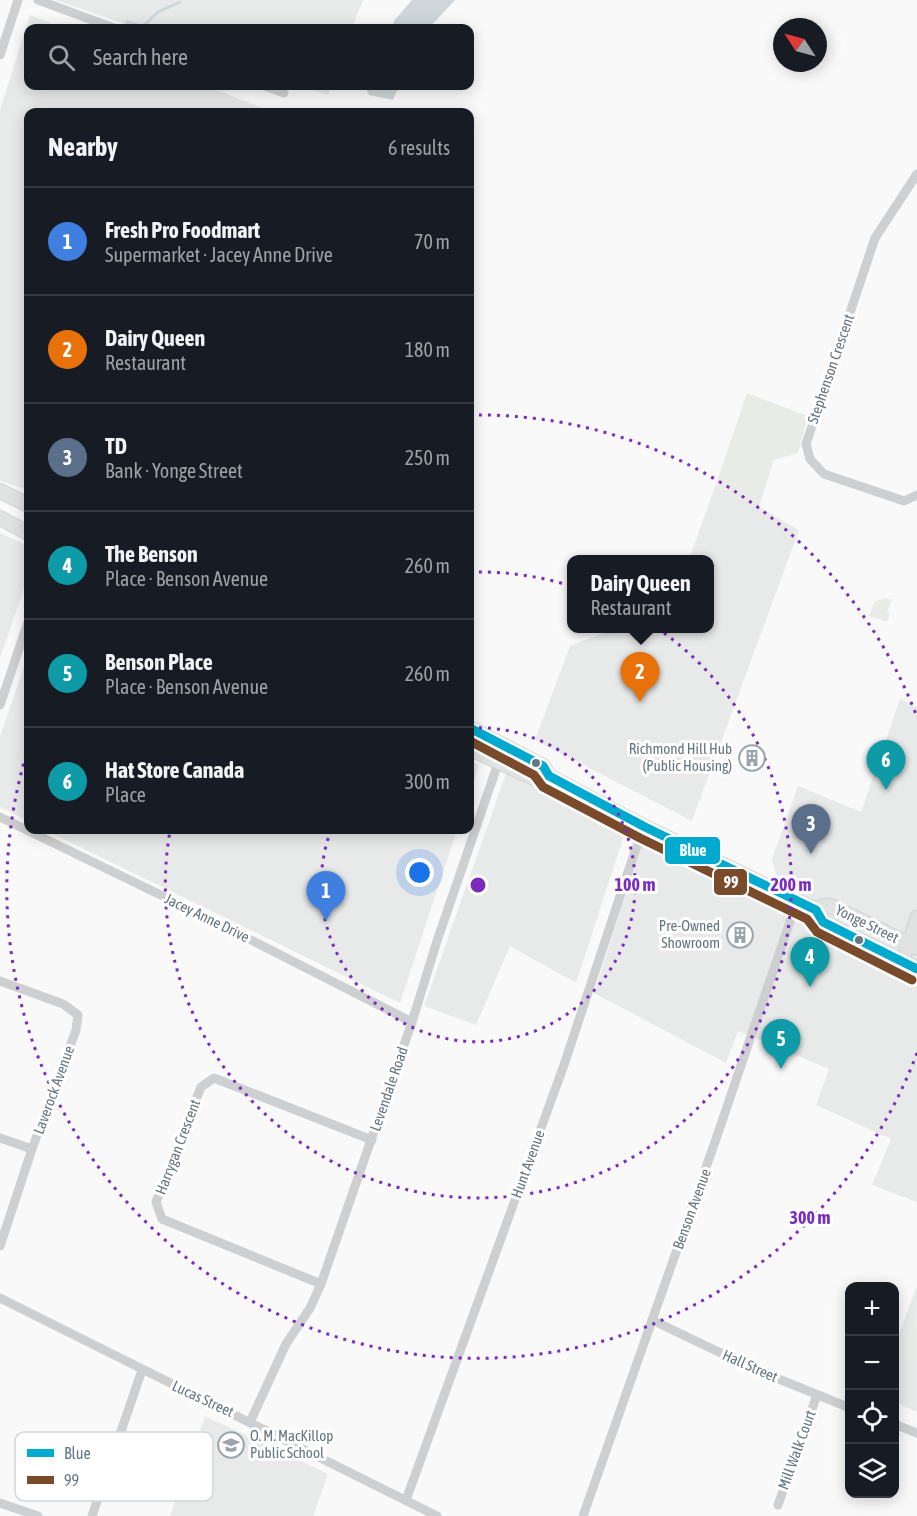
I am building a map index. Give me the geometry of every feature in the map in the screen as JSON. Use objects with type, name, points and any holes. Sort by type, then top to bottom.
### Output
[{"type":"main road","points":[[0,490],[24,503]]},
{"type":"main road","points":[[0,518],[24,530]]},
{"type":"main road","name":"Yonge Street","points":[[474,730],[543,766],[549,776],[816,910],[823,922],[917,969]]},
{"type":"main road","name":"Yonge Street","points":[[474,751],[536,779],[549,776]]},
{"type":"main road","name":"Yonge Street","points":[[816,910],[823,906],[831,906],[912,946]]},
{"type":"street","points":[[0,54],[18,0]]},
{"type":"street","points":[[38,0],[103,24]]},
{"type":"street","points":[[276,90],[284,93]]},
{"type":"street","name":"Stephenson Crescent","points":[[917,174],[875,238],[806,444],[810,459],[824,474],[904,501],[917,495]]},
{"type":"street","points":[[0,705],[24,634]]},
{"type":"street","name":"Levendale Road","points":[[474,832],[504,746]]},
{"type":"street","name":"Jacey Anne Drive","points":[[0,817],[24,829]]},
{"type":"street","name":"Hunt Avenue","points":[[406,1500],[564,1065],[645,826]]},
{"type":"street","name":"Jacey Anne Drive","points":[[35,834],[206,916],[412,1022]]},
{"type":"street","name":"Levendale Road","points":[[250,1422],[286,1344],[310,1308],[321,1284],[412,1022],[473,834]]},
{"type":"street","name":"Benson Avenue","points":[[583,1516],[797,901]]},
{"type":"street","points":[[903,962],[912,946],[917,917]]},
{"type":"street","name":"Laverock Avenue","points":[[0,981],[63,1004],[78,1015],[76,1030],[32,1149],[0,1246]]},
{"type":"street","name":"Harrygan Crescent","points":[[321,1284],[162,1219],[156,1202],[201,1087],[214,1078],[372,1140]]},
{"type":"street","points":[[0,1138],[32,1149]]},
{"type":"street","name":"Lucas Street","points":[[0,1298],[437,1516]]},
{"type":"street","name":"Hall Street","points":[[652,1320],[752,1368],[845,1406]]},
{"type":"street","points":[[121,1432],[142,1370]]},
{"type":"street","name":"Mill Walk Court","points":[[778,1505],[817,1395]]},
{"type":"street","points":[[899,1426],[917,1433]]},
{"type":"street","points":[[92,1516],[97,1501]]},
{"type":"street","points":[[0,1503],[38,1516]]},
{"type":"shaded area","points":[[55,0],[363,0],[354,24],[125,24]]},
{"type":"shaded area","points":[[412,0],[455,0],[433,24],[393,24]]},
{"type":"shaded area","points":[[30,15],[53,24],[27,24]]},
{"type":"shaded area","points":[[24,34],[24,90],[216,90],[263,108],[24,108],[24,489],[0,481],[0,110]]},
{"type":"shaded area","points":[[313,90],[330,90],[328,95]]},
{"type":"shaded area","points":[[367,90],[397,90],[393,100],[369,95]]},
{"type":"shaded area","points":[[747,393],[808,416],[798,453],[774,460],[759,507],[715,487]]},
{"type":"shaded area","points":[[715,487],[759,507],[799,530],[692,821],[535,740],[570,646],[603,633],[714,633],[714,555],[690,555]]},
{"type":"shaded area","points":[[0,533],[24,544],[24,589],[0,658]]},
{"type":"shaded area","points":[[885,598],[892,600],[887,612],[890,614],[887,622],[869,616],[874,602]]},
{"type":"shaded area","points":[[24,667],[24,819],[0,807],[0,737]]},
{"type":"shaded area","points":[[900,699],[917,707],[917,1202],[872,1185],[891,1139],[816,1105],[829,1069],[738,1031],[726,1063],[594,993],[643,840],[785,911],[772,859],[798,786],[861,812]]},
{"type":"shaded area","points":[[474,762],[479,765],[474,781]]},
{"type":"shaded area","points":[[507,771],[627,826],[576,983],[510,946],[476,1025],[424,1006]]},
{"type":"shaded area","points":[[53,834],[456,834],[400,1003]]},
{"type":"shaded area","points":[[917,1286],[917,1412],[899,1404],[899,1334]]},
{"type":"shaded area","points":[[917,1312],[917,1362],[900,1356]]},
{"type":"shaded area","name":"O. M. MacKillop Public School","points":[[205,1416],[328,1474],[313,1516],[170,1516],[175,1501],[213,1501],[213,1432],[199,1432]]},
{"type":"waterway","points":[[145,24],[158,12],[180,2]]},
{"type":"waterway","points":[[127,22],[135,24]]},
{"type":"transit line","name":"Blue","points":[[474,730],[543,766],[549,776],[645,827],[816,910],[823,922],[917,969]]},
{"type":"transit line","name":"99","points":[[474,743],[534,775],[543,787],[640,838],[807,919],[817,932],[912,980]]},
{"type":"place","name":"Dairy Queen","points":[[640,702]]},
{"type":"place","name":"Richmond Hill Hub (Public Housing)","points":[[752,758]]},
{"type":"place","name":"Hat Store Canada","points":[[886,790]]},
{"type":"place","name":"TD","points":[[811,854]]},
{"type":"place","name":"Fresh Pro Foodmart","points":[[326,921]]},
{"type":"place","name":"Pre-Owned Showroom","points":[[740,935]]},
{"type":"place","name":"The Benson","points":[[810,987]]},
{"type":"place","name":"Benson Place","points":[[781,1069]]},
{"type":"place","name":"O. M. MacKillop Public School","points":[[231,1445]]}]
